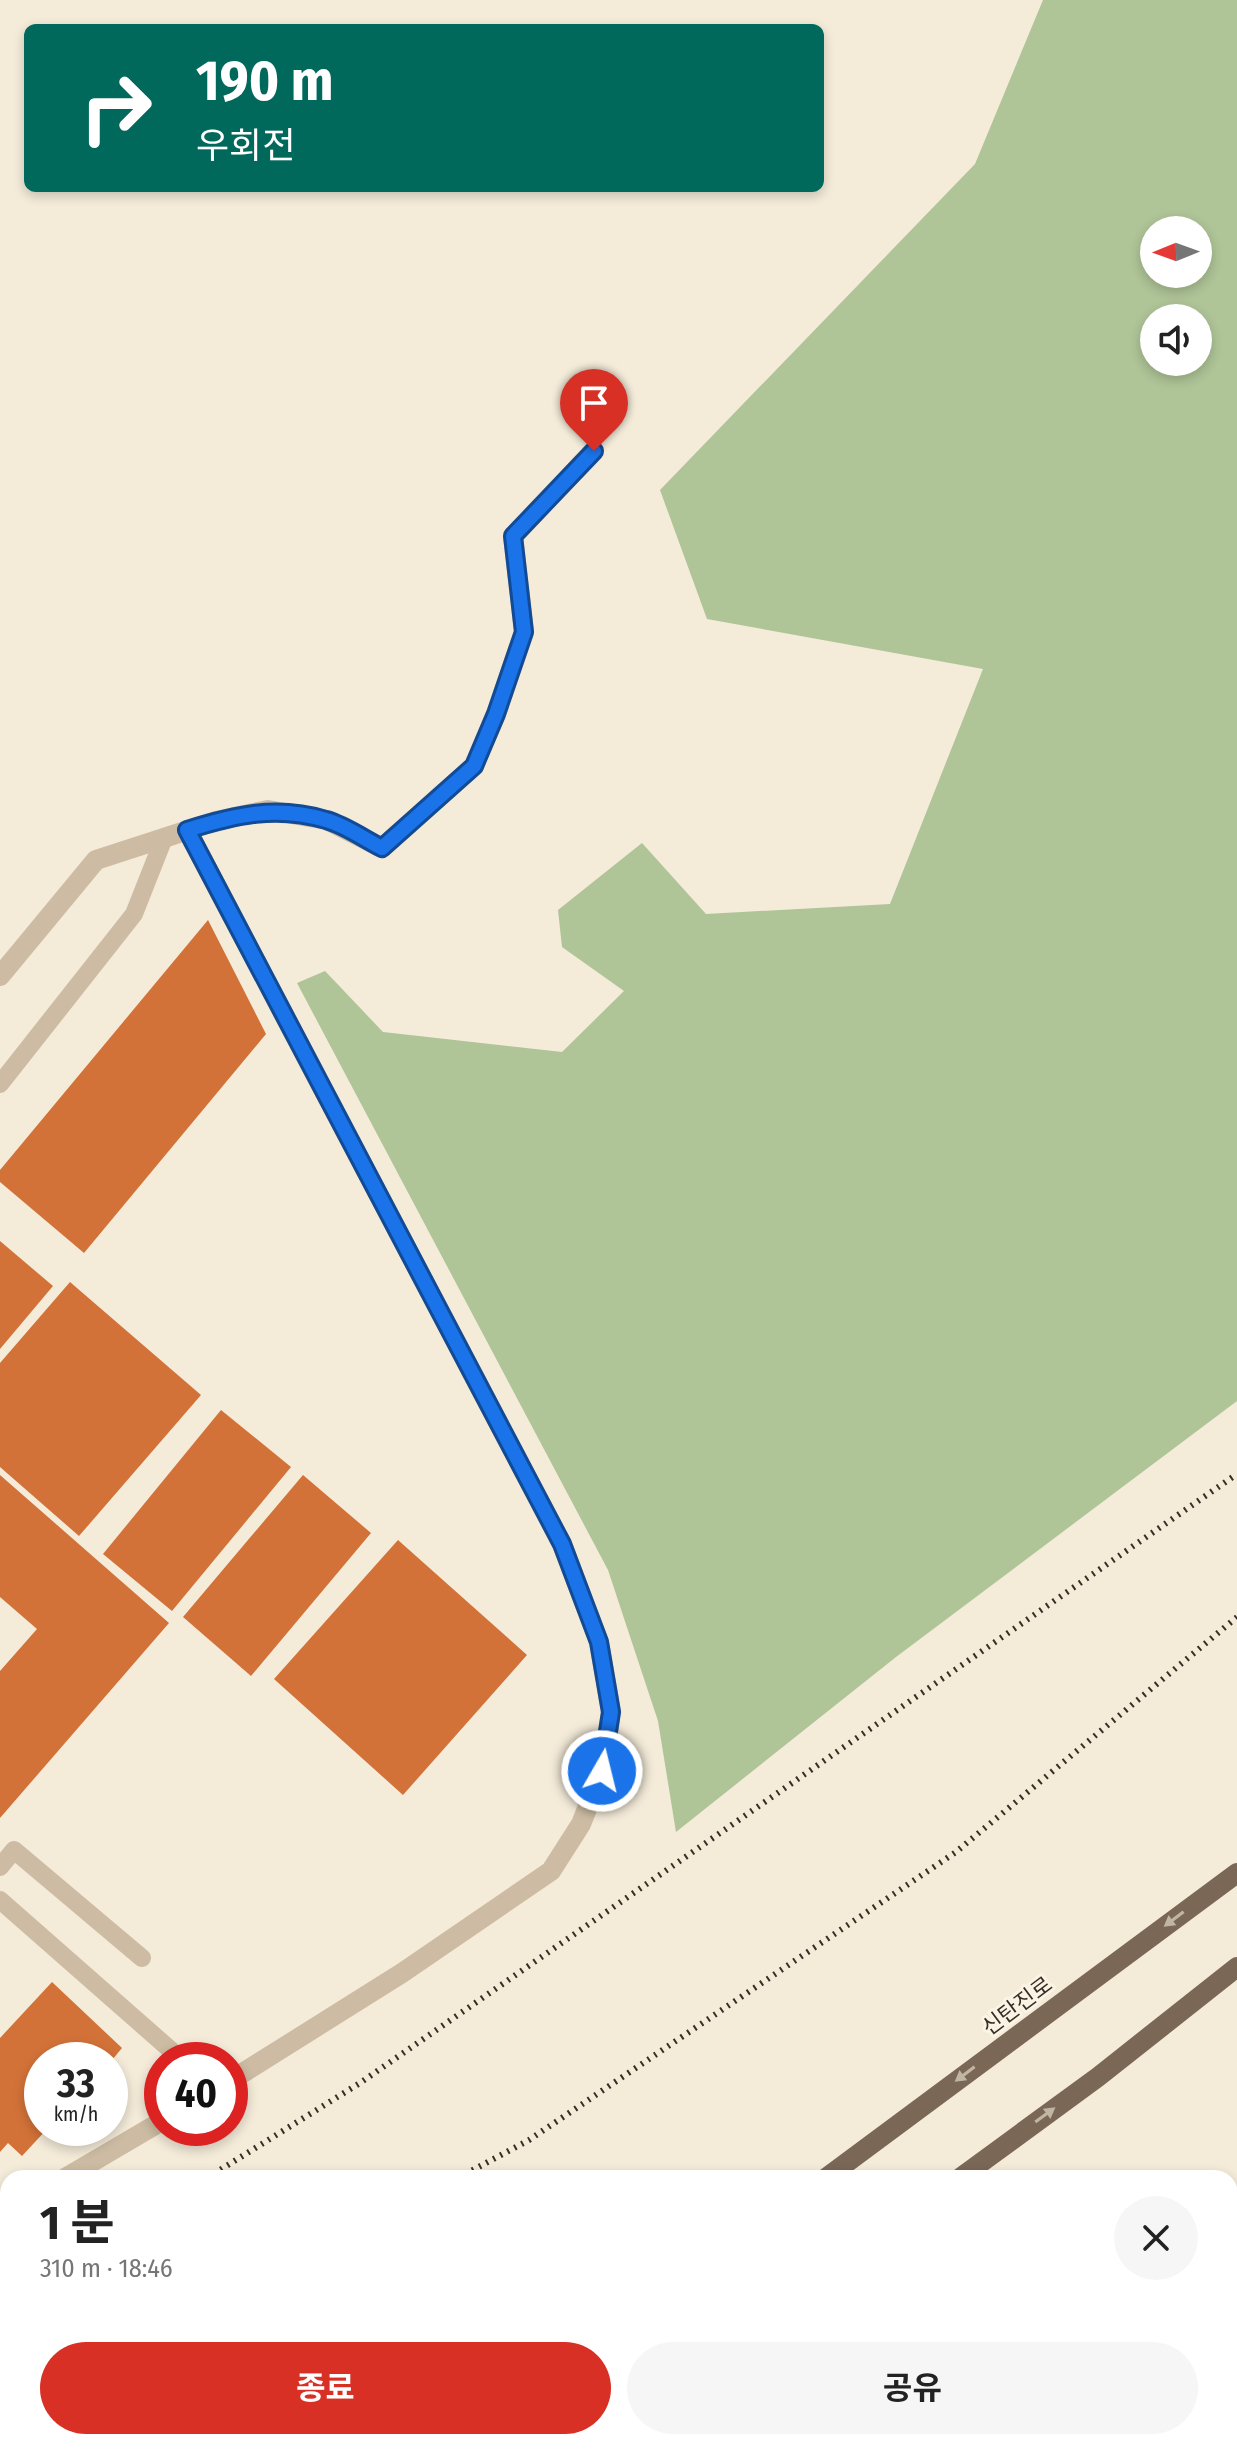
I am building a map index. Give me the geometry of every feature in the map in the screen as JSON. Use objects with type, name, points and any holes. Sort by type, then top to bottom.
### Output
[{"type":"main road","name":"신탄진로","points":[[837,2170],[1237,1873]]},
{"type":"main road","points":[[971,2170],[1098,2077],[1237,1967]]},
{"type":"street","points":[[0,976],[96,860],[216,821],[268,810],[327,820],[382,848],[474,766],[496,714],[524,632],[513,536],[594,451]]},
{"type":"street","points":[[187,830],[562,1544],[599,1642],[611,1712],[602,1771],[581,1824],[551,1871],[402,1973],[248,2070]]},
{"type":"street","points":[[79,2170],[144,2132]]},
{"type":"lane","points":[[0,1084],[134,914],[164,838]]},
{"type":"lane","points":[[0,1867],[14,1850],[142,1958]]},
{"type":"lane","points":[[0,1900],[162,2042]]},
{"type":"green space","points":[[1043,0],[1237,0],[1237,1401],[896,1657],[676,1832],[658,1721],[608,1570],[297,983],[325,971],[383,1032],[562,1052],[624,991],[562,947],[558,910],[642,843],[706,914],[890,904],[983,669],[707,619],[660,490],[975,164]]},
{"type":"building","points":[[208,920],[266,1034],[84,1253],[0,1182],[0,1170]]},
{"type":"building","points":[[0,1241],[53,1286],[0,1349]]},
{"type":"building","points":[[70,1282],[201,1395],[79,1536],[0,1467],[0,1363]]},
{"type":"building","points":[[221,1410],[291,1467],[172,1611],[103,1554]]},
{"type":"building","points":[[0,1475],[169,1623],[0,1818],[0,1671],[37,1629],[0,1597]]},
{"type":"building","points":[[303,1475],[371,1533],[251,1676],[183,1617]]},
{"type":"building","points":[[398,1540],[527,1655],[403,1795],[274,1679]]},
{"type":"building","points":[[52,1982],[116,2042],[24,2042],[24,2146],[31,2146],[22,2156],[8,2143],[0,2152],[0,2038]]},
{"type":"railway","points":[[220,2170],[360,2083],[1237,1474]]},
{"type":"railway","points":[[473,2170],[529,2140],[956,1852],[1237,1617]]},
{"type":"route","points":[[594,451],[513,536],[524,632],[496,714],[474,766],[382,848],[327,820],[268,810],[187,830],[562,1544],[599,1642],[611,1712],[602,1771]]}]
